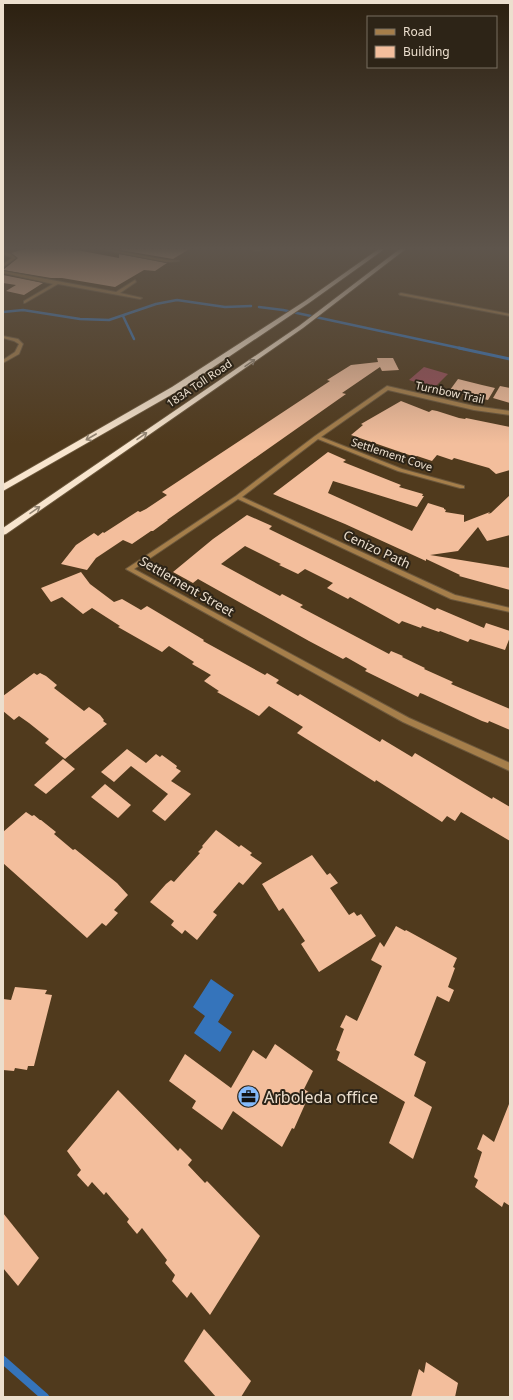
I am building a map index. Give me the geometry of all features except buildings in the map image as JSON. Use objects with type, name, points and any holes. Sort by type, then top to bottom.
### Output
[{"type":"highway","name":"183A Toll Road","points":[[5,486],[175,389],[290,313]]},
{"type":"highway","name":"183A Toll Road","points":[[3,532],[319,313]]},
{"type":"street","points":[[3,337],[16,340],[21,344],[21,349],[18,353],[3,362]]},
{"type":"street","name":"Turnbow Trail","points":[[387,388],[474,408],[510,413]]},
{"type":"street","name":"Settlement Street","points":[[387,388],[317,437],[238,497],[129,569],[406,720],[510,767]]},
{"type":"street","name":"Settlement Cove","points":[[317,437],[400,470],[462,486]]},
{"type":"street","name":"Cenizo Path","points":[[238,497],[453,597],[510,610]]},
{"type":"shaded area","points":[[424,367],[448,374],[434,388],[409,380]]},
{"type":"water","points":[[211,979],[234,995],[218,1022],[232,1032],[220,1052],[194,1033],[205,1016],[193,1007]]},
{"type":"waterway","points":[[44,313],[80,319],[109,320],[129,313]]},
{"type":"waterway","points":[[298,313],[464,349]]},
{"type":"waterway","points":[[123,316],[134,339]]},
{"type":"waterway","points":[[459,348],[510,359]]},
{"type":"waterway","points":[[3,1360],[45,1397]]},
{"type":"place","name":"Arboleda office","points":[[249,1097]]}]
